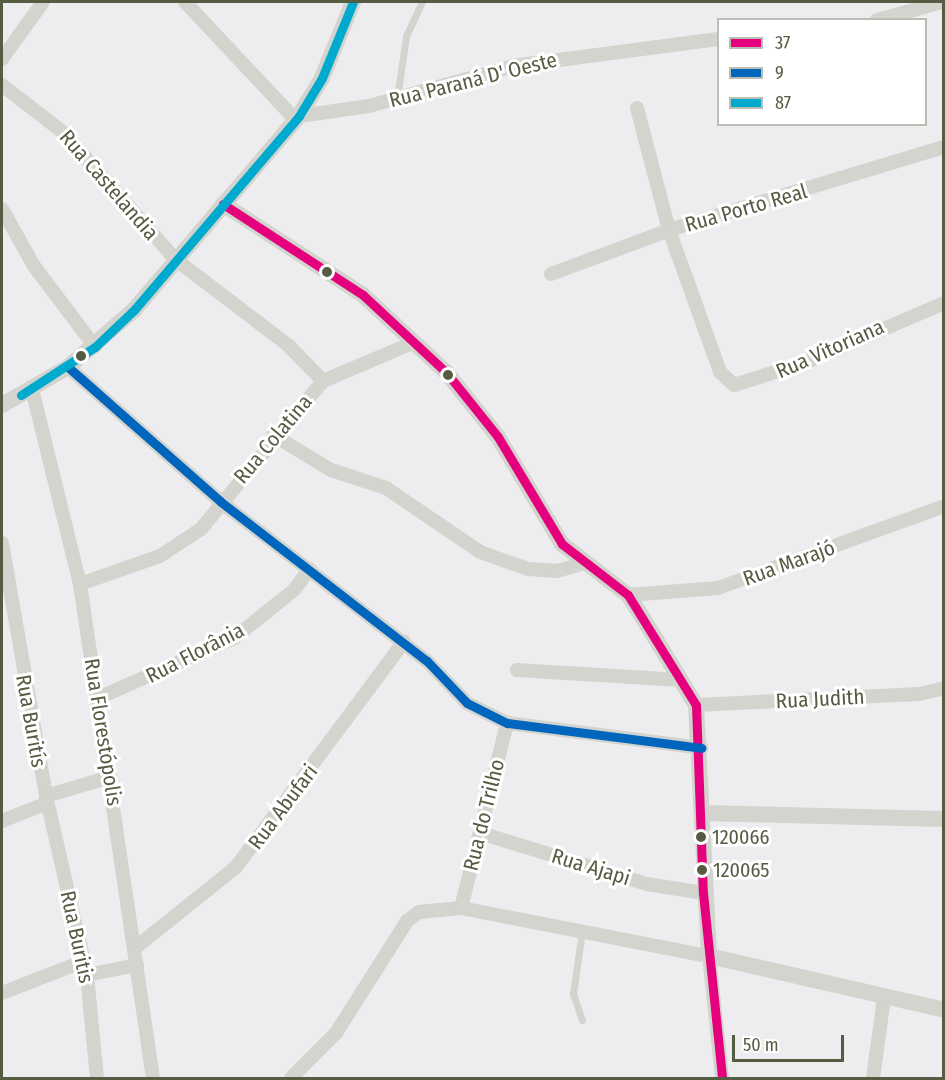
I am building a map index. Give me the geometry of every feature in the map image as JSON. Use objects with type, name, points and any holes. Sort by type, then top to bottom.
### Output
[{"type":"street","points":[[2,59],[43,2]]},
{"type":"street","points":[[185,2],[297,118]]},
{"type":"street","points":[[7,403],[68,367],[95,347],[223,204],[297,118],[322,78],[354,2]]},
{"type":"street","points":[[884,18],[943,2]]},
{"type":"street","name":"Rua Paraná D' Oeste","points":[[297,118],[397,98],[513,66],[717,39]]},
{"type":"street","name":"Rua Castelandia","points":[[2,86],[64,133],[175,259],[281,339],[323,381]]},
{"type":"street","points":[[637,108],[669,230]]},
{"type":"street","name":"Rua Porto Real","points":[[551,274],[669,230],[944,147]]},
{"type":"street","points":[[223,204],[330,270],[416,342],[474,403],[548,525],[581,564],[628,595],[696,705],[701,748],[704,893],[722,1078]]},
{"type":"street","points":[[2,209],[34,266],[95,347]]},
{"type":"street","name":"Rua Vitoriana","points":[[669,230],[720,372],[734,385],[745,385],[944,303]]},
{"type":"street","name":"Rua Colatina","points":[[80,584],[160,556],[201,529],[273,435],[323,381],[416,342]]},
{"type":"street","points":[[68,367],[221,502],[404,642],[467,703],[507,723],[701,748]]},
{"type":"street","name":"Rua Florestópolis","points":[[33,389],[80,584],[153,1078]]},
{"type":"street","points":[[273,435],[331,470],[386,488],[480,552],[528,569],[557,571],[581,564]]},
{"type":"street","name":"Rua Marajó","points":[[628,595],[718,588],[944,506]]},
{"type":"street","name":"Rua Buritís","points":[[2,543],[46,800],[110,777]]},
{"type":"street","name":"Rua Florânia","points":[[98,698],[234,638],[294,590],[310,569]]},
{"type":"street","name":"Rua Abufari","points":[[135,948],[236,867],[404,642]]},
{"type":"street","points":[[517,669],[681,680]]},
{"type":"street","name":"Rua Judith","points":[[696,705],[919,694],[944,688]]},
{"type":"street","name":"Rua do Trilho","points":[[461,908],[507,723]]},
{"type":"street","points":[[2,821],[46,800]]},
{"type":"street","name":"Rua Buritis","points":[[46,800],[85,968],[97,1078]]},
{"type":"street","points":[[702,813],[944,819]]},
{"type":"street","name":"Rua Ajapi","points":[[480,832],[647,884],[704,893]]},
{"type":"street","points":[[291,1078],[336,1033],[407,921],[418,912],[461,908],[709,956],[944,1010]]},
{"type":"street","points":[[2,993],[85,968],[137,964]]},
{"type":"street","points":[[873,1078],[884,998]]},
{"type":"lane","points":[[397,98],[406,36],[422,2]]},
{"type":"lane","points":[[582,931],[573,994],[582,1020]]},
{"type":"transit line","name":"87","points":[[21,395],[95,347],[134,310],[299,116],[322,78],[353,2]]},
{"type":"transit line","name":"37","points":[[223,204],[363,295],[446,372],[498,437],[562,544],[628,595],[696,705],[703,893],[722,1078]]},
{"type":"transit line","name":"9","points":[[68,367],[221,502],[427,661],[467,703],[507,723],[701,748]]},
{"type":"place","name":"120066","points":[[701,837]]},
{"type":"place","name":"120065","points":[[702,870]]}]
